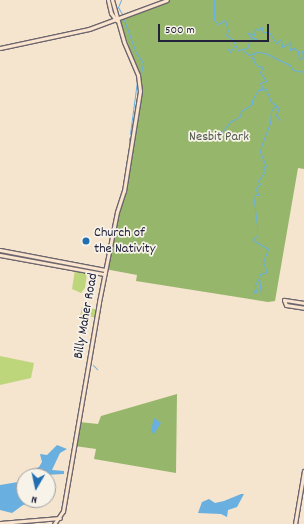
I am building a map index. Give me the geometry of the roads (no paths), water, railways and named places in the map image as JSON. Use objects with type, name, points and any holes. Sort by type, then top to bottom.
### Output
[{"type":"main road","points":[[108,0],[111,13],[116,20]]},
{"type":"main road","points":[[112,0],[116,20]]},
{"type":"main road","points":[[0,48],[65,35],[116,20],[167,0]]},
{"type":"main road","name":"Billy Maher Road","points":[[60,518],[116,212],[124,191],[140,91],[138,75],[116,20]]},
{"type":"main road","points":[[0,250],[77,267]]},
{"type":"main road","points":[[0,255],[105,272]]},
{"type":"main road","points":[[304,303],[284,300],[286,306],[304,308]]},
{"type":"main road","points":[[295,524],[304,471]]},
{"type":"main road","points":[[0,523],[60,518]]},
{"type":"main road","points":[[54,524],[60,518]]},
{"type":"water","points":[[154,418],[161,423],[154,434],[151,431]]},
{"type":"water","points":[[57,445],[67,449],[60,453],[53,468],[37,468],[42,462],[40,454],[47,455]]},
{"type":"water","points":[[56,470],[64,471],[64,474],[56,474]]},
{"type":"water","points":[[16,482],[16,508],[19,508],[12,513],[0,510],[0,485]]},
{"type":"water","points":[[244,494],[237,507],[228,510],[227,517],[221,514],[198,513],[202,502],[209,499],[215,503]]},
{"type":"waterway","points":[[121,0],[118,7],[122,14]]},
{"type":"waterway","points":[[214,0],[214,20],[218,24],[225,20],[228,31],[226,35],[232,39],[238,50],[247,48],[251,38],[248,33],[254,35],[255,29],[259,30],[261,26],[263,32],[269,32],[276,43],[281,39],[282,47],[291,42],[290,50],[294,48],[298,51],[299,59],[303,57],[302,51],[304,52]]},
{"type":"waterway","points":[[124,20],[135,51],[143,63],[141,73]]},
{"type":"waterway","points":[[251,37],[257,39],[251,40]]},
{"type":"waterway","points":[[227,48],[230,52],[234,46]]},
{"type":"waterway","points":[[244,51],[249,55],[257,52],[265,53],[290,65],[293,70],[304,72]]},
{"type":"waterway","points":[[254,53],[252,58],[255,59],[254,62],[258,66],[263,67],[260,72],[266,81],[260,83],[263,88],[259,90],[266,89],[271,102],[276,105],[271,111],[270,123],[261,146],[260,152],[266,166],[263,167],[265,171],[258,181],[260,184],[255,189],[259,195],[255,195],[254,201],[257,235],[253,240],[268,249],[263,262],[267,272],[260,274],[259,278],[261,294]]},
{"type":"waterway","points":[[130,134],[137,81]]},
{"type":"waterway","points":[[217,138],[230,122],[240,116],[241,111],[252,104],[252,100],[258,90]]},
{"type":"waterway","points":[[275,106],[279,108],[276,115],[280,120]]},
{"type":"waterway","points":[[253,294],[254,291],[256,292],[255,285],[259,278]]},
{"type":"waterway","points":[[93,365],[97,369]]},
{"type":"place","name":"Church of the Nativity","points":[[86,241]]},
{"type":"park label","name":"Nesbit Park","points":[[219,137]]}]
